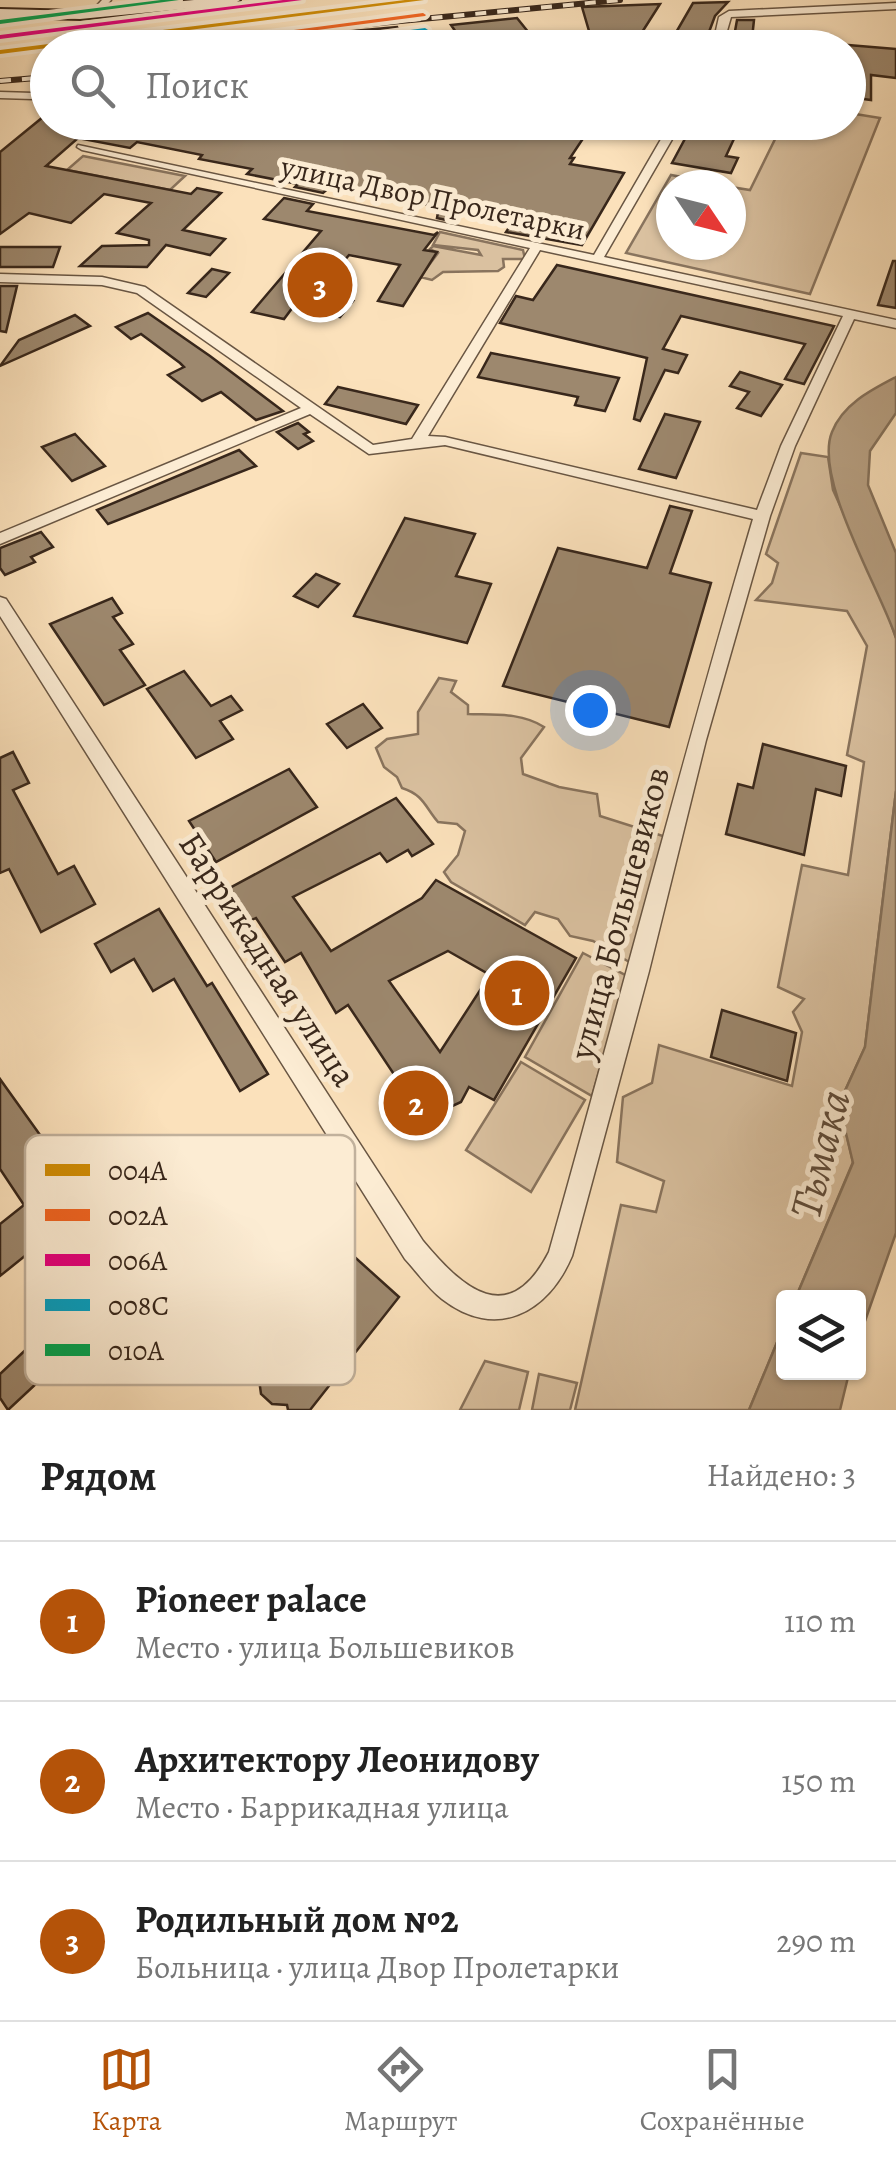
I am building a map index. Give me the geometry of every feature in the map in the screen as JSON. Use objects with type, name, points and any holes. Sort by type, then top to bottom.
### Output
[{"type":"main road","points":[[0,14],[94,13],[234,0]]},
{"type":"street","points":[[94,13],[107,0]]},
{"type":"street","points":[[721,30],[725,16],[731,13],[896,6]]},
{"type":"street","points":[[0,95],[30,96]]},
{"type":"street","name":"улица Двор Пролетарки","points":[[597,259],[666,140]]},
{"type":"street","name":"улица Двор Пролетарки","points":[[82,147],[896,324]]},
{"type":"street","points":[[418,440],[537,246]]},
{"type":"street","points":[[0,278],[102,281],[141,290],[371,449],[390,449],[418,440],[445,441],[762,516]]},
{"type":"street","name":"улица Большевиков","points":[[512,1306],[539,1290],[560,1256],[648,938],[697,740],[762,516],[788,446],[850,314]]},
{"type":"street","points":[[0,539],[312,408]]},
{"type":"street","name":"Баррикадная улица","points":[[0,604],[340,1135]]},
{"type":"street","name":"Баррикадная улица","points":[[355,1158],[414,1250],[465,1300],[488,1307],[512,1306]]},
{"type":"shaded area","points":[[866,116],[880,118],[810,294],[657,260],[746,260],[746,189],[750,190],[775,140],[866,140]]},
{"type":"shaded area","points":[[83,156],[185,176],[170,190],[67,170]]},
{"type":"shaded area","points":[[656,201],[656,260],[626,253]]},
{"type":"shaded area","points":[[440,232],[523,250],[525,259],[503,259],[504,267],[498,271],[443,272],[432,280],[420,277],[438,253],[430,249],[433,246],[481,255],[478,250],[433,245]]},
{"type":"shaded area","points":[[896,377],[896,413],[870,451],[868,485],[896,553],[896,638],[840,504],[829,452],[832,432],[843,413]]},
{"type":"shaded area","points":[[801,453],[828,457],[833,490],[896,638],[896,791],[865,1047],[839,1104],[853,1162],[799,1290],[776,1290],[776,1345],[749,1410],[575,1410],[621,1205],[656,1212],[664,1181],[617,1162],[623,1097],[652,1083],[659,1045],[792,1086],[802,1032],[793,1012],[804,999],[778,987],[802,865],[848,875],[864,762],[847,755],[867,646],[847,611],[756,600],[772,583],[778,563],[766,554]]},
{"type":"shaded area","points":[[439,678],[456,681],[451,692],[468,705],[468,714],[516,717],[544,727],[521,758],[523,774],[559,787],[597,794],[600,816],[663,836],[667,847],[631,963],[593,941],[570,936],[558,919],[535,912],[525,925],[451,882],[444,872],[458,855],[465,831],[457,824],[438,822],[420,798],[402,788],[397,777],[384,767],[376,748],[387,739],[418,734],[418,712]]},
{"type":"shaded area","points":[[896,791],[896,1233],[866,1318],[866,1290],[799,1290],[853,1163],[839,1104],[865,1047]]},
{"type":"shaded area","points":[[583,953],[627,976],[592,1096],[525,1057]]},
{"type":"shaded area","points":[[521,1062],[585,1100],[531,1192],[466,1150]]},
{"type":"shaded area","points":[[776,1345],[776,1380],[847,1380],[840,1410],[749,1410]]},
{"type":"shaded area","points":[[485,1361],[528,1372],[519,1410],[460,1410]]},
{"type":"shaded area","points":[[539,1374],[577,1383],[570,1410],[532,1410]]},
{"type":"building","points":[[728,2],[715,16],[710,30],[677,30],[693,3]]},
{"type":"building","points":[[660,4],[643,30],[589,30],[582,7]]},
{"type":"building","points":[[517,18],[527,30],[454,30],[451,25]]},
{"type":"building","points":[[737,20],[754,20],[753,30],[735,30]]},
{"type":"building","points":[[866,46],[896,49],[896,78],[871,75],[871,100],[866,99]]},
{"type":"building","points":[[30,128],[30,140],[76,140],[46,166],[191,194],[197,188],[221,193],[183,230],[225,239],[210,255],[166,245],[147,267],[80,266],[102,246],[149,245],[149,240],[117,233],[151,203],[104,194],[71,223],[29,213],[0,234],[0,152]]},
{"type":"building","points":[[88,140],[582,140],[570,164],[624,173],[582,245],[506,232],[512,223],[452,211],[446,220],[437,218],[439,207],[331,186],[323,193],[295,187],[298,184],[247,174],[252,169],[199,159],[202,155],[137,142],[130,148]]},
{"type":"building","points":[[684,140],[733,140],[726,156],[738,158],[732,170],[672,163]]},
{"type":"building","points":[[284,198],[313,204],[307,211],[434,235],[438,232],[424,250],[437,252],[403,306],[378,301],[400,265],[349,255],[344,261],[332,258],[305,291],[353,301],[340,317],[293,307],[284,319],[252,312],[321,231],[264,219]]},
{"type":"building","points":[[0,247],[60,247],[53,267],[0,267]]},
{"type":"building","points":[[896,261],[896,308],[878,305]]},
{"type":"building","points":[[557,265],[834,326],[804,384],[785,379],[805,344],[681,316],[663,349],[687,355],[678,373],[665,370],[640,421],[634,419],[647,358],[500,323],[516,296],[533,300]]},
{"type":"building","points":[[212,269],[229,273],[206,297],[188,293]]},
{"type":"building","points":[[0,286],[17,286],[6,332],[0,331]]},
{"type":"building","points":[[148,313],[283,411],[256,420],[221,392],[202,401],[168,375],[184,367],[180,363],[141,334],[131,339],[116,327]]},
{"type":"building","points":[[75,315],[90,326],[0,366],[19,340]]},
{"type":"building","points":[[491,353],[619,378],[605,411],[575,405],[578,397],[478,377]]},
{"type":"building","points":[[740,372],[782,385],[761,416],[737,408],[749,392],[730,386]]},
{"type":"building","points":[[338,387],[418,405],[406,424],[325,404]]},
{"type":"building","points":[[665,414],[700,422],[676,478],[639,469]]},
{"type":"building","points":[[298,423],[313,441],[298,449],[277,432]]},
{"type":"building","points":[[75,434],[105,466],[72,481],[42,447]]},
{"type":"building","points":[[239,450],[256,466],[108,524],[97,510]]},
{"type":"building","points":[[670,506],[692,511],[670,573],[711,583],[669,727],[503,686],[558,548],[647,568]]},
{"type":"building","points":[[405,518],[475,534],[456,576],[491,584],[467,643],[354,616]]},
{"type":"building","points":[[41,532],[53,547],[31,557],[35,562],[5,575],[0,568],[0,548]]},
{"type":"building","points":[[316,574],[339,584],[318,607],[294,596]]},
{"type":"building","points":[[112,598],[122,613],[113,617],[133,644],[120,650],[145,685],[104,705],[50,624]]},
{"type":"building","points":[[184,671],[211,706],[231,696],[242,710],[220,721],[233,739],[196,758],[147,689]]},
{"type":"building","points":[[363,704],[382,728],[347,748],[327,724]]},
{"type":"building","points":[[763,744],[846,766],[841,796],[816,789],[804,855],[726,834],[738,784],[753,788]]},
{"type":"building","points":[[13,752],[29,783],[13,790],[58,874],[74,866],[95,904],[41,932],[9,869],[0,873],[0,758]]},
{"type":"building","points":[[289,769],[317,807],[216,862],[189,821]]},
{"type":"building","points":[[396,798],[433,844],[412,856],[408,850],[387,862],[380,853],[293,897],[331,951],[422,898],[436,880],[576,958],[494,1100],[469,1087],[461,1102],[446,1109],[415,1106],[348,1005],[336,1013],[301,953],[285,962],[256,918],[247,922],[226,890]],"holes":[[[448,951],[490,975],[440,1052],[389,981]]]},
{"type":"building","points":[[159,909],[207,986],[212,983],[268,1074],[240,1091],[174,979],[153,991],[134,959],[111,972],[95,944]]},
{"type":"building","points":[[722,1010],[796,1033],[787,1081],[711,1057]]},
{"type":"building","points":[[0,1079],[40,1135],[25,1135],[25,1256],[0,1276],[0,1224],[24,1205],[0,1169]]},
{"type":"building","points":[[355,1257],[399,1297],[355,1353]]},
{"type":"building","points":[[25,1350],[25,1385],[35,1385],[8,1410],[0,1398],[0,1374]]},
{"type":"building","points":[[260,1385],[330,1385],[310,1410],[288,1410],[287,1405],[272,1404],[261,1394]]},
{"type":"railway","points":[[307,30],[620,0]]},
{"type":"railway","points":[[0,81],[30,78]]},
{"type":"transit line","name":"010А","points":[[0,22],[176,0]]},
{"type":"transit line","name":"006А","points":[[57,30],[299,0]]},
{"type":"transit line","name":"004А","points":[[178,30],[421,0]]},
{"type":"transit line","name":"002А","points":[[303,30],[423,15]]},
{"type":"transit line","name":"006А","points":[[0,37],[30,33]]},
{"type":"transit line","name":"004А","points":[[0,52],[30,48]]},
{"type":"place","name":"Родильный дом №2","points":[[320,285]]},
{"type":"place","name":"Pioneer palace","points":[[517,993]]},
{"type":"place","name":"Архитектору Леонидову","points":[[416,1103]]},
{"type":"water label","name":"Тьмака","points":[[819,1154]]}]
